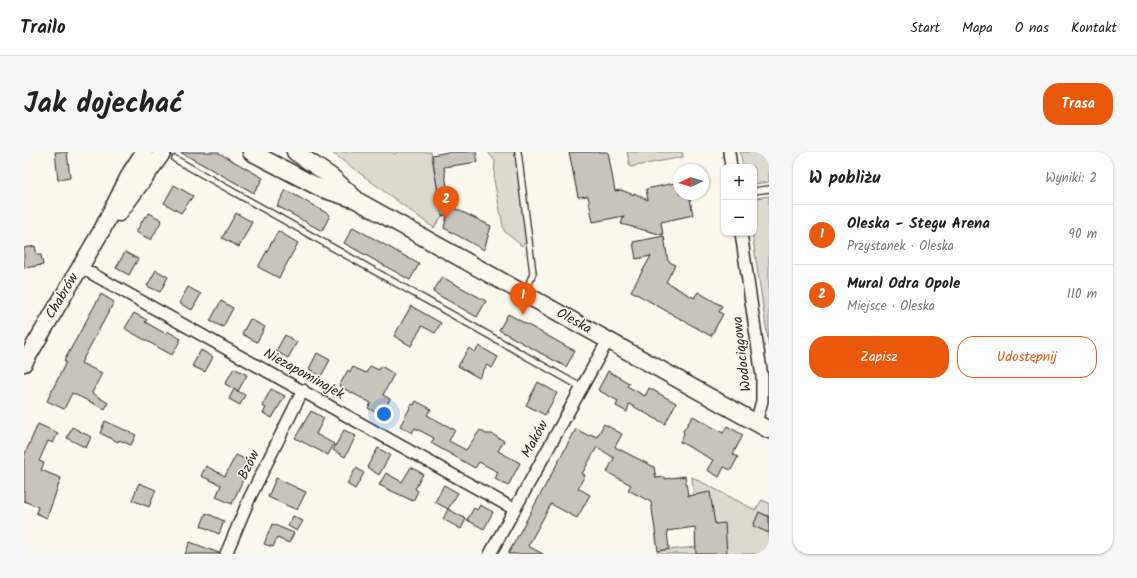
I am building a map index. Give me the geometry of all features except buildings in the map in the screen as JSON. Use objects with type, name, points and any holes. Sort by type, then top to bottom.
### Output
[{"type":"main road","name":"Chabrów","points":[[24,363],[102,230],[131,172],[144,152]]},
{"type":"main road","name":"Oleska","points":[[251,152],[322,189],[358,200]]},
{"type":"main road","name":"Oleska","points":[[295,152],[332,177],[358,200],[763,427]]},
{"type":"main road","name":"Chabrów","points":[[102,230],[169,155]]},
{"type":"street","points":[[729,152],[731,164]]},
{"type":"street","name":"Wodociągowa","points":[[741,236],[762,377],[763,427]]},
{"type":"street","name":"Niezapominajek","points":[[80,267],[168,318],[304,390],[514,509]]},
{"type":"street","name":"Maków","points":[[490,554],[608,340]]},
{"type":"street","name":"Bzów","points":[[226,554],[256,485],[304,390]]},
{"type":"lane","points":[[518,152],[533,273],[525,294]]},
{"type":"lane","points":[[169,155],[581,387]]},
{"type":"lane","points":[[757,191],[769,189]]},
{"type":"shaded area","points":[[331,152],[392,152],[395,154],[396,152],[431,152],[442,216],[434,228]]},
{"type":"shaded area","points":[[488,152],[518,152],[529,238],[522,246],[504,231],[494,180],[495,161]]},
{"type":"shaded area","points":[[627,152],[682,152],[683,157],[630,167]]},
{"type":"shaded area","points":[[740,152],[769,152],[769,182],[757,184],[757,164],[742,164]]},
{"type":"shaded area","points":[[769,196],[769,347],[752,236],[757,236],[757,198]]},
{"type":"shaded area","points":[[692,477],[755,510],[762,500],[769,503],[769,516],[758,512],[769,517],[769,554],[656,554],[658,551],[696,547],[696,525]]},
{"type":"place","name":"Mural Odra Opole","points":[[446,219]]},
{"type":"place","name":"Oleska - Stegu Arena","points":[[523,315]]}]
